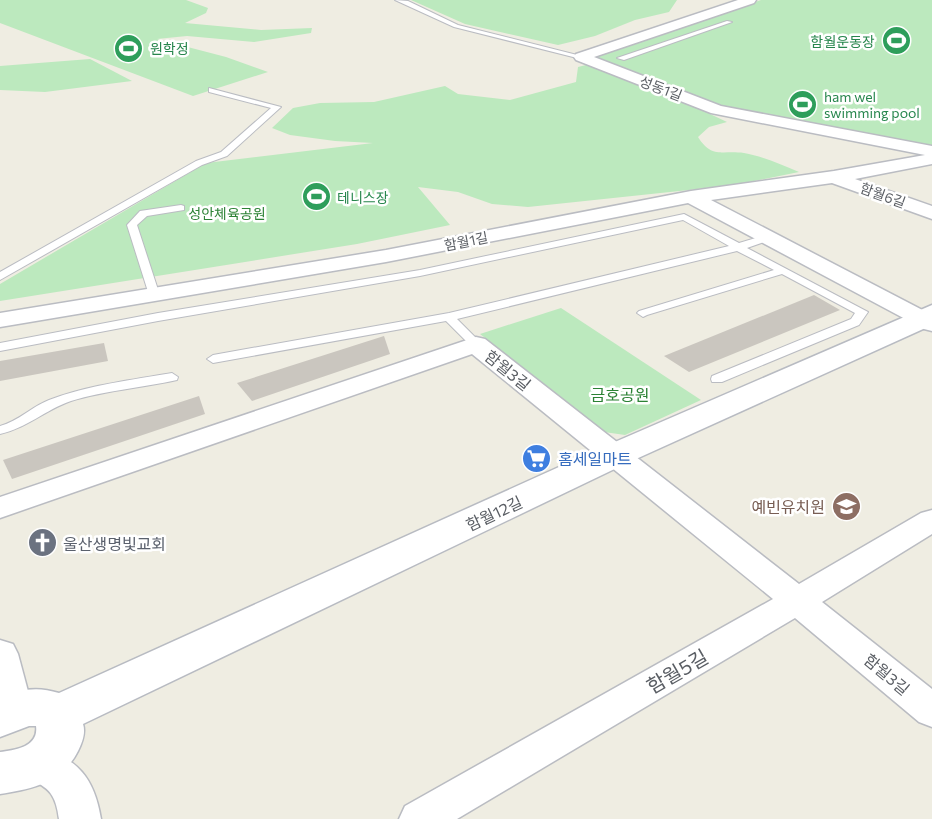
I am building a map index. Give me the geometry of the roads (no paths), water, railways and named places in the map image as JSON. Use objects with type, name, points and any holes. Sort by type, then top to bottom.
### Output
[{"type":"street","points":[[580,57],[750,0]]},
{"type":"street","name":"성동1길","points":[[580,57],[717,110],[932,151]]},
{"type":"street","name":"함월1길","points":[[0,320],[386,256],[691,197],[834,177],[932,159]]},
{"type":"street","name":"함월6길","points":[[834,177],[932,213]]},
{"type":"street","points":[[691,197],[766,238],[929,319]]},
{"type":"street","name":"함월12길","points":[[24,714],[929,319]]},
{"type":"street","name":"함월3길","points":[[0,508],[476,344],[613,456],[799,600],[932,711]]},
{"type":"street","name":"함월5길","points":[[420,819],[799,600],[932,520]]},
{"type":"street","points":[[0,654],[24,714],[61,723],[62,734],[50,754],[20,768]]},
{"type":"street","points":[[20,768],[53,769],[71,785],[78,799],[80,819]]},
{"type":"lane","name":"성동1길","points":[[398,0],[422,8],[440,20],[456,26],[580,57]]},
{"type":"lane","points":[[621,58],[729,22]]},
{"type":"lane","points":[[651,33],[674,40]]},
{"type":"lane","points":[[0,277],[199,163],[224,154],[278,107],[212,90]]},
{"type":"lane","points":[[154,296],[132,225],[144,213],[180,208]]},
{"type":"lane","points":[[0,347],[158,317],[420,273],[684,217],[782,272],[862,312],[855,322],[717,379]]},
{"type":"lane","points":[[213,359],[449,317],[738,247],[766,238]]},
{"type":"lane","points":[[643,313],[782,272]]},
{"type":"lane","points":[[449,317],[476,344]]},
{"type":"lane","points":[[0,430],[17,427],[50,404],[83,393],[172,376]]},
{"type":"place","name":"함월운동장","points":[[896,41]]},
{"type":"place","name":"원학정","points":[[129,48]]},
{"type":"place","name":"ham wel swimming pool","points":[[803,104]]},
{"type":"place","name":"테니스장","points":[[316,197]]},
{"type":"place","name":"홈세일마트","points":[[537,458]]},
{"type":"place","name":"예빈유치원","points":[[846,506]]},
{"type":"place","name":"울산생명빛교회","points":[[42,543]]},
{"type":"park label","name":"성안체육공원","points":[[227,213]]},
{"type":"park label","name":"금호공원","points":[[620,394]]}]
